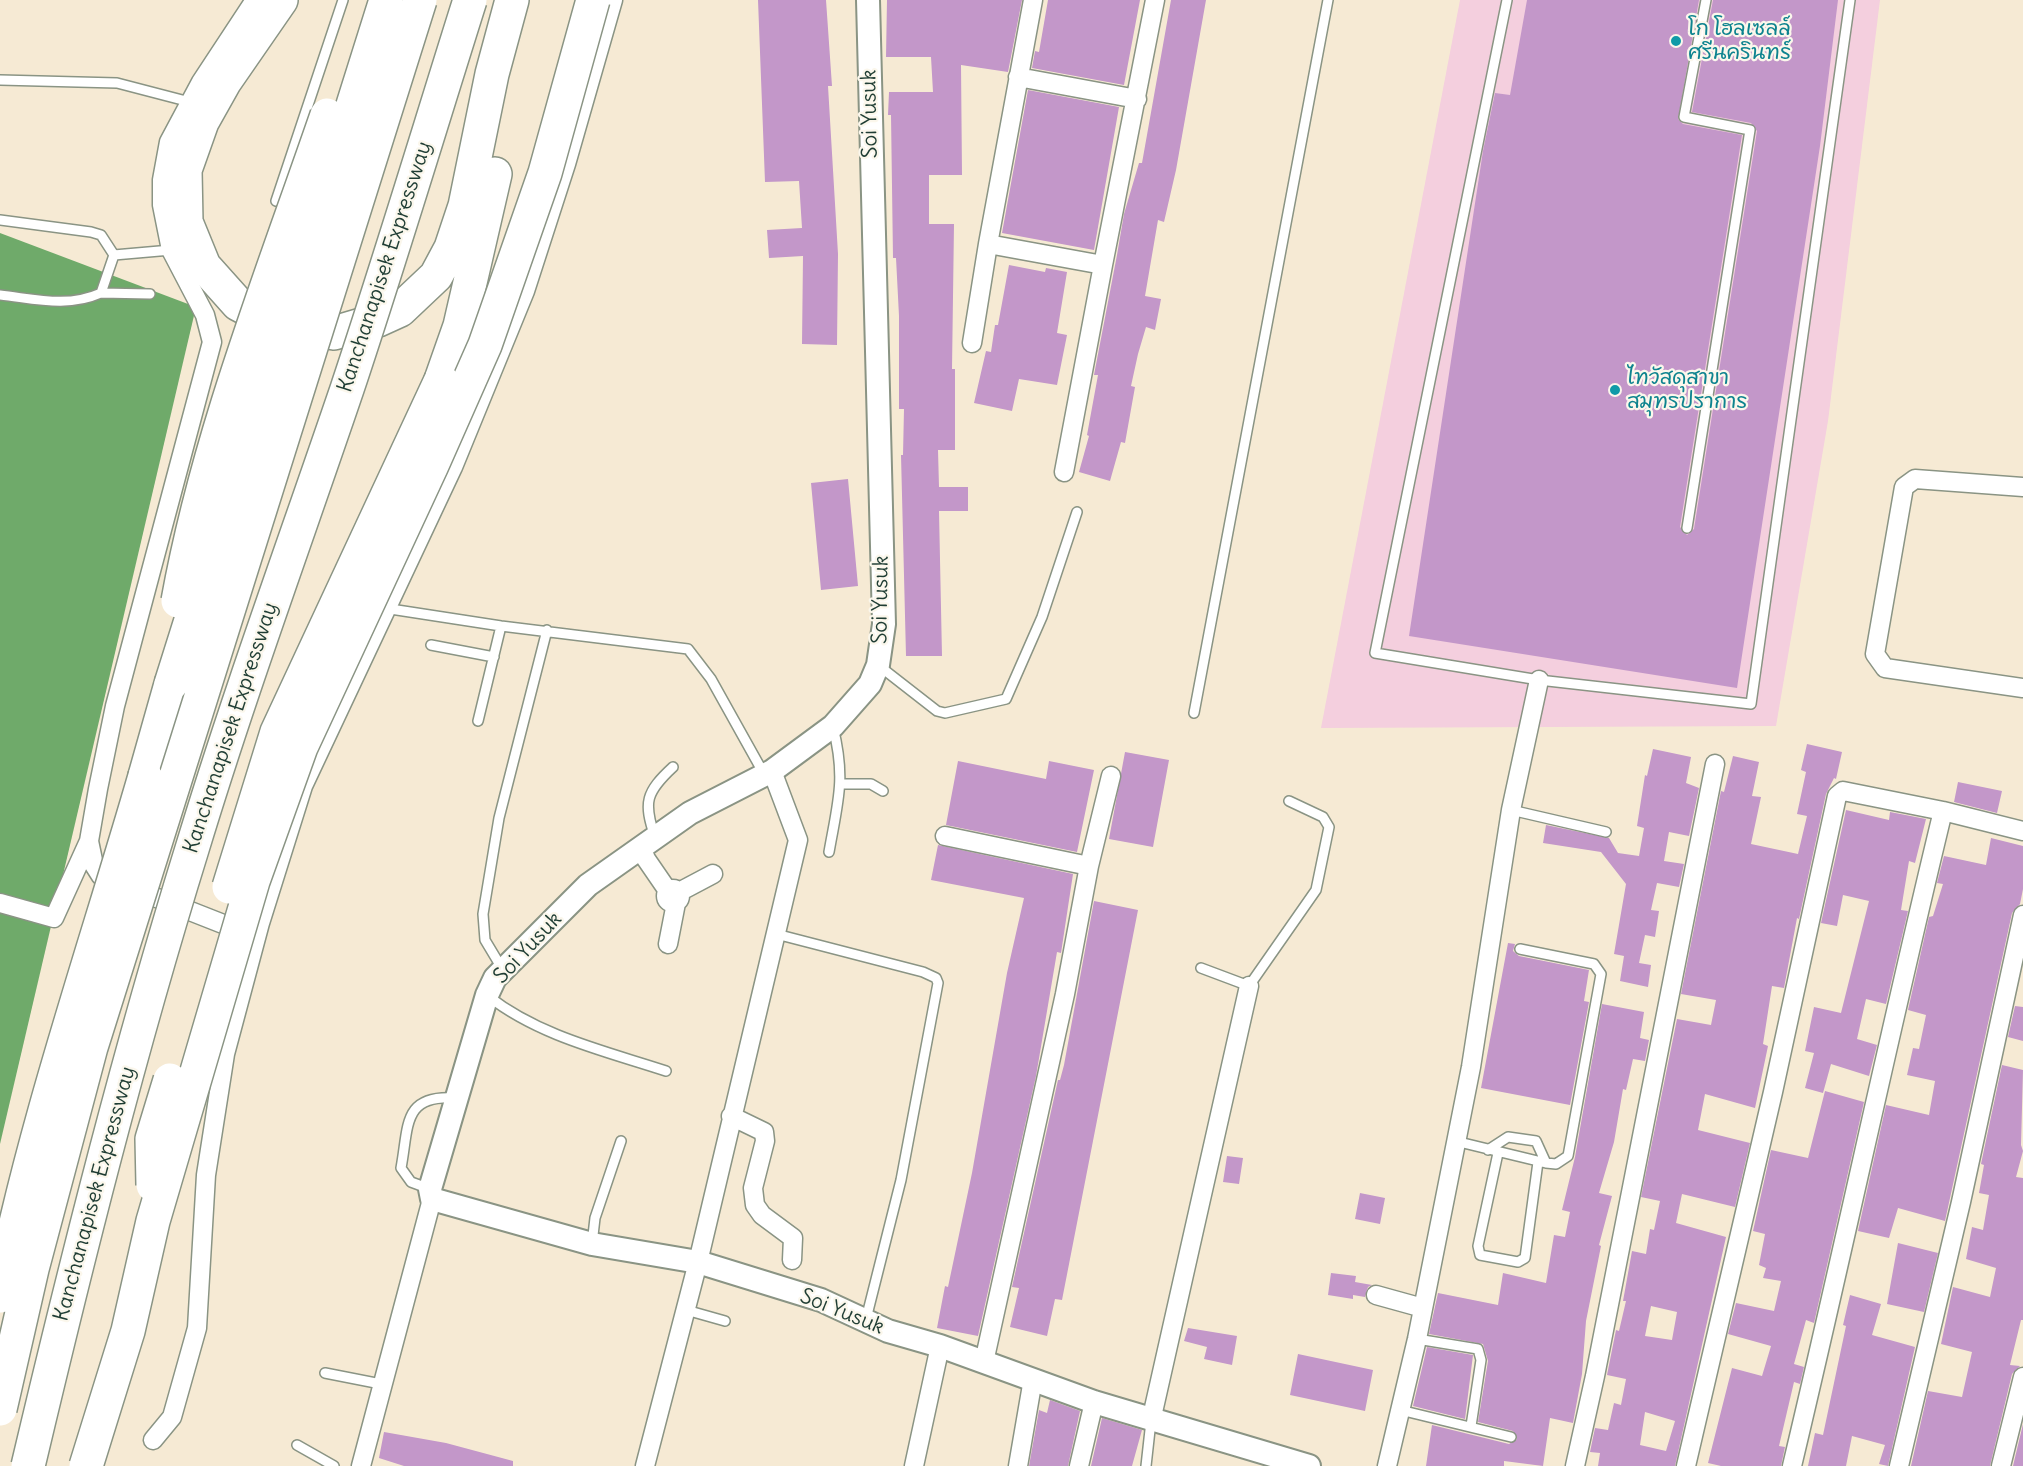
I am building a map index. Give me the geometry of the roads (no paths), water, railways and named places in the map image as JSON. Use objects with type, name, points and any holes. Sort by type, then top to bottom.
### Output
[{"type":"highway","points":[[281,0],[225,81],[202,122],[185,170],[186,222],[204,266],[238,304],[276,324],[334,333],[400,310],[436,276],[451,248],[465,206],[492,74],[512,0]]},
{"type":"highway","points":[[171,684],[177,609],[191,534],[206,480],[252,333],[366,0]]},
{"type":"highway","points":[[0,1296],[10,1248],[68,1032],[171,684],[386,0]]},
{"type":"highway","name":"Kanchanapisek Expressway","points":[[0,1409],[32,1269],[91,1047],[420,0]]},
{"type":"highway","name":"Kanchanapisek Expressway","points":[[28,1466],[74,1271],[130,1059],[192,848],[278,585],[347,389],[470,0]]},
{"type":"highway","points":[[153,1221],[152,1139],[277,732],[441,380],[460,326],[498,156],[521,0]]},
{"type":"highway","points":[[86,1466],[128,1331],[153,1221],[250,892],[301,747],[485,345],[545,173],[593,0]]},
{"type":"street","points":[[0,903],[54,918],[89,841],[115,706],[212,342],[205,315],[171,250],[162,204],[162,180],[169,142],[190,102],[255,0]]},
{"type":"street","points":[[153,1440],[172,1417],[197,1328],[210,1153],[225,1054],[256,937],[303,786],[384,608],[453,467],[525,291],[566,164],[613,0]]},
{"type":"street","name":"Soi Yusuk","points":[[868,0],[885,624],[878,665],[870,684],[833,726],[768,773],[690,813],[588,885],[495,978],[487,995],[456,1099],[431,1194],[592,1244],[617,1246],[698,1262],[821,1300],[866,1322],[940,1346],[1094,1402],[1280,1462],[1309,1466]]},
{"type":"street","points":[[972,343],[987,244],[1033,0]]},
{"type":"street","points":[[1064,472],[1155,0]]},
{"type":"street","points":[[1018,77],[1137,99]]},
{"type":"street","points":[[987,244],[1103,265]]},
{"type":"street","points":[[2023,487],[1915,479],[1904,487],[1875,654],[1885,668],[2023,688]]},
{"type":"street","points":[[1387,1466],[1418,1340],[1471,1067],[1511,810],[1539,680]]},
{"type":"street","points":[[1575,1466],[1595,1376],[1715,764]]},
{"type":"street","points":[[645,1466],[698,1262],[798,840],[768,773]]},
{"type":"street","points":[[984,1362],[1065,994],[1089,866],[1111,776]]},
{"type":"street","points":[[1686,1466],[1768,1115],[1837,796],[1843,791],[1943,811],[2023,831]]},
{"type":"street","points":[[1792,1466],[1832,1297],[1887,1041],[1943,811]]},
{"type":"street","points":[[945,836],[1089,866]]},
{"type":"street","points":[[89,841],[94,865],[101,876],[256,937]]},
{"type":"street","points":[[648,842],[646,859],[674,895],[668,944]]},
{"type":"street","points":[[674,895],[713,874]]},
{"type":"street","points":[[1899,1466],[1964,1190],[2023,915]]},
{"type":"street","points":[[1151,1421],[1249,986]]},
{"type":"street","points":[[731,1116],[764,1132],[765,1141],[753,1197],[762,1215],[793,1238],[792,1260]]},
{"type":"street","points":[[361,1466],[431,1194]]},
{"type":"street","points":[[1376,1295],[1423,1308]]},
{"type":"street","points":[[914,1466],[940,1346]]},
{"type":"street","points":[[2001,1466],[2023,1377]]},
{"type":"street","points":[[1018,1466],[1033,1379]]},
{"type":"street","points":[[1079,1466],[1094,1402]]},
{"type":"lane","points":[[276,201],[343,0]]},
{"type":"lane","points":[[1194,713],[1328,0]]},
{"type":"lane","points":[[1507,0],[1375,652],[1539,680],[1751,704],[1850,0]]},
{"type":"lane","points":[[1687,528],[1750,130],[1684,117],[1706,0]]},
{"type":"lane","points":[[0,80],[117,83],[190,102]]},
{"type":"lane","points":[[0,220],[91,232],[101,236],[114,255]]},
{"type":"lane","points":[[114,255],[171,250]]},
{"type":"lane","points":[[101,293],[114,255]]},
{"type":"lane","points":[[0,295],[70,303],[83,301],[101,293],[150,294]]},
{"type":"lane","points":[[878,665],[937,711],[945,713],[1006,699],[1042,617],[1077,512]]},
{"type":"lane","points":[[384,608],[501,626],[688,649],[711,679],[768,773]]},
{"type":"lane","points":[[478,721],[501,626]]},
{"type":"lane","points":[[503,970],[485,940],[483,914],[499,818],[547,630]]},
{"type":"lane","points":[[431,645],[494,657]]},
{"type":"lane","points":[[829,852],[842,784],[842,761],[833,726]]},
{"type":"lane","points":[[648,842],[647,802],[651,790],[673,767]]},
{"type":"lane","points":[[842,784],[871,784],[883,791]]},
{"type":"lane","points":[[1201,968],[1249,986],[1316,890],[1329,827],[1323,817],[1289,801]]},
{"type":"lane","points":[[1511,810],[1606,832]]},
{"type":"lane","points":[[776,934],[923,972],[936,978],[938,983],[901,1180],[866,1322]]},
{"type":"lane","points":[[1455,1141],[1542,1163],[1556,1164],[1568,1155],[1601,974],[1594,964],[1520,949]]},
{"type":"lane","points":[[487,995],[511,1014],[542,1029],[666,1071]]},
{"type":"lane","points":[[431,1194],[411,1182],[400,1168],[412,1112],[418,1104],[426,1100],[438,1097],[456,1099]]},
{"type":"lane","points":[[1508,1137],[1536,1142],[1542,1163],[1525,1258],[1518,1262],[1480,1255],[1478,1246],[1493,1151],[1508,1137]]},
{"type":"lane","points":[[592,1244],[595,1218],[621,1141]]},
{"type":"lane","points":[[686,1310],[725,1321]]},
{"type":"lane","points":[[1418,1340],[1478,1349],[1481,1360],[1471,1426]]},
{"type":"lane","points":[[325,1373],[381,1384]]},
{"type":"lane","points":[[1400,1410],[1511,1437]]},
{"type":"lane","points":[[1146,1466],[1151,1421]]},
{"type":"lane","points":[[297,1445],[334,1466]]},
{"type":"place","name":"โก โฮลเซลล์ ศรีนครินทร์","points":[[1676,41]]},
{"type":"place","name":"ไทวัสดุสาขา สมุทรปราการ","points":[[1615,390]]}]
